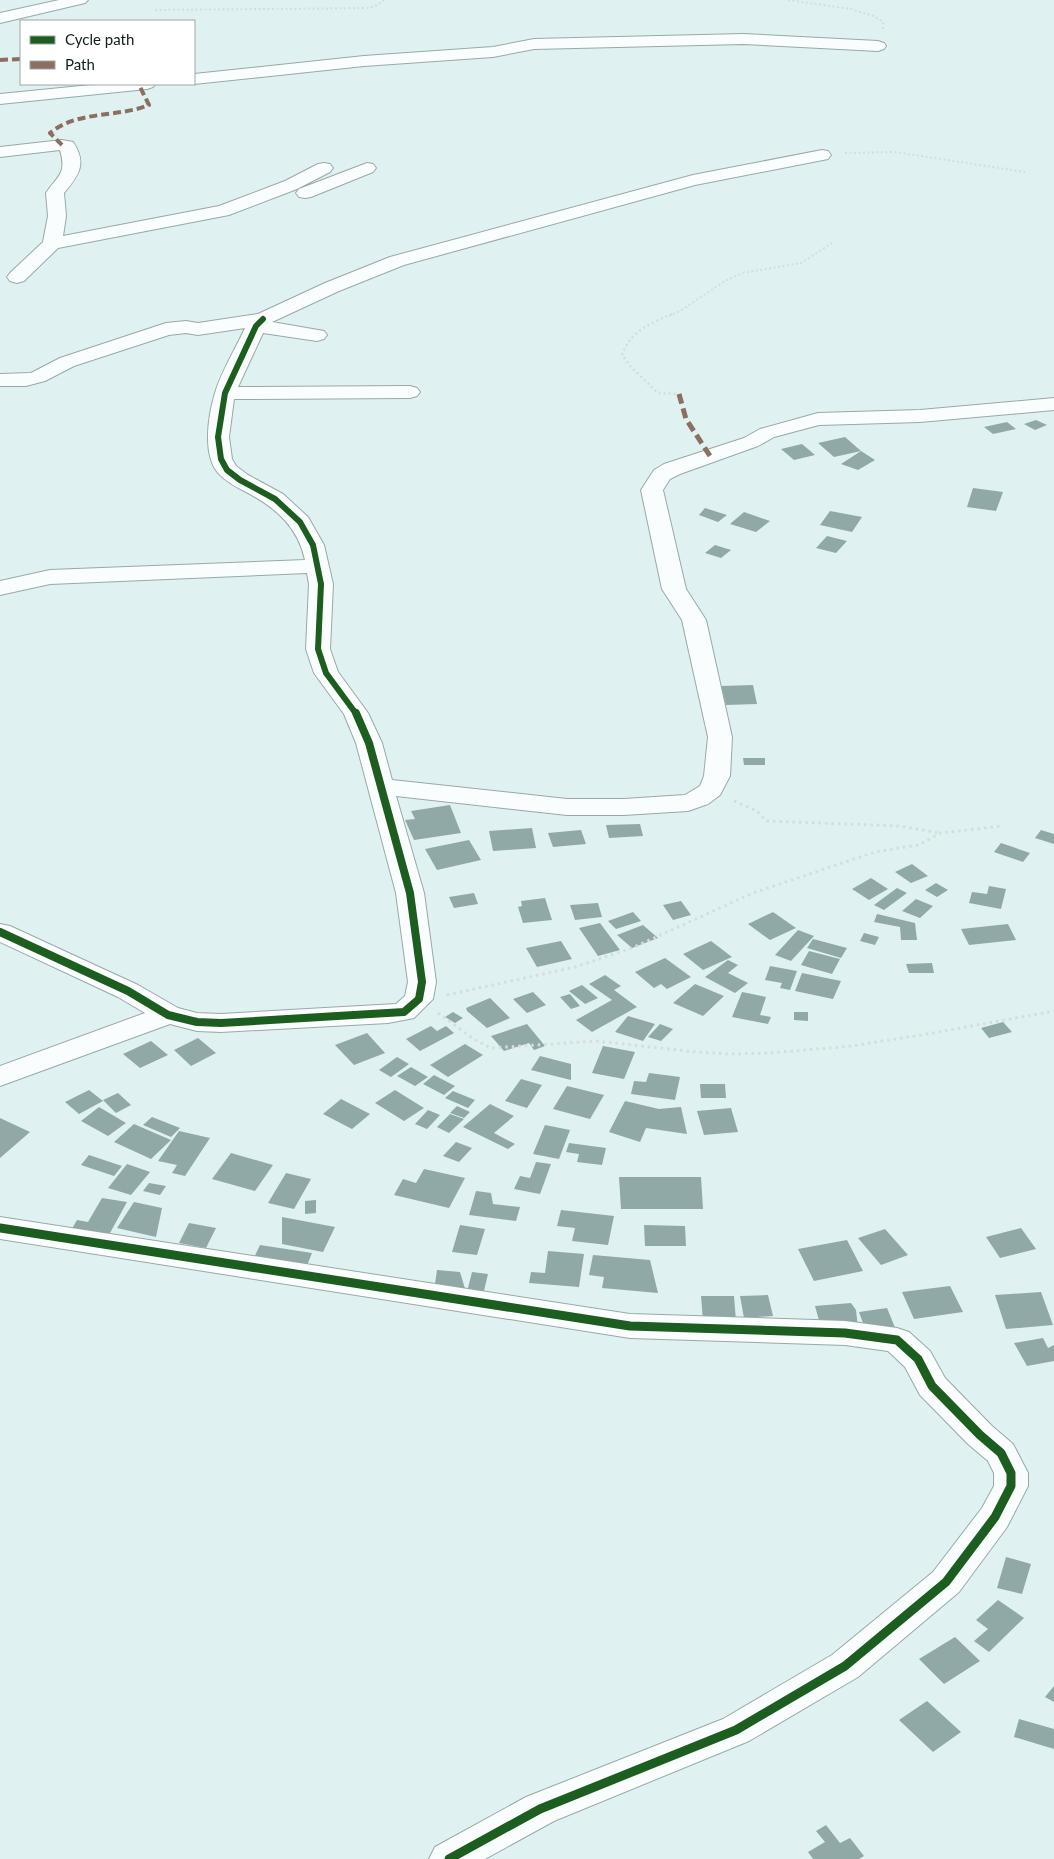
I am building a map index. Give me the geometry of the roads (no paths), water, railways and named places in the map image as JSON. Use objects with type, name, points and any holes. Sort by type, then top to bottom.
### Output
[{"type":"street","points":[[0,18],[80,0]]},
{"type":"street","points":[[195,79],[364,61],[493,52],[534,44],[743,39],[878,46]]},
{"type":"street","points":[[0,100],[138,85]]},
{"type":"street","points":[[0,152],[67,146],[71,173],[55,193],[56,216],[52,244]]},
{"type":"street","points":[[0,932],[128,991],[168,1015],[197,1022],[221,1023],[388,1014],[404,1012],[420,1000],[422,982],[410,893],[369,743],[356,713],[326,673],[318,649],[321,584],[312,545],[300,522],[275,499],[240,480],[227,470],[221,459],[218,437],[224,393],[259,323],[332,287],[397,261],[693,180],[822,155]]},
{"type":"street","points":[[17,278],[52,244],[223,211],[290,185],[324,168]]},
{"type":"street","points":[[276,189],[299,193],[310,192],[367,168]]},
{"type":"street","points":[[0,380],[26,380],[38,377],[67,362],[166,329],[186,327],[198,329],[259,323],[317,335]]},
{"type":"street","points":[[224,393],[410,392]]},
{"type":"street","points":[[380,786],[567,807],[624,807],[688,803],[699,799],[711,790],[717,776],[720,737],[694,620],[674,589],[660,527],[652,490],[662,475],[672,469],[751,442],[767,433],[818,419],[920,416],[1054,404]]},
{"type":"street","points":[[0,588],[50,576],[316,566]]},
{"type":"street","points":[[0,1077],[168,1015]]},
{"type":"street","points":[[0,1228],[68,1237],[630,1326],[845,1333],[897,1340],[918,1359],[932,1386],[980,1435],[1001,1452],[1011,1473],[1011,1486],[995,1517],[946,1582],[845,1666],[736,1730],[540,1809],[449,1859]]}]
